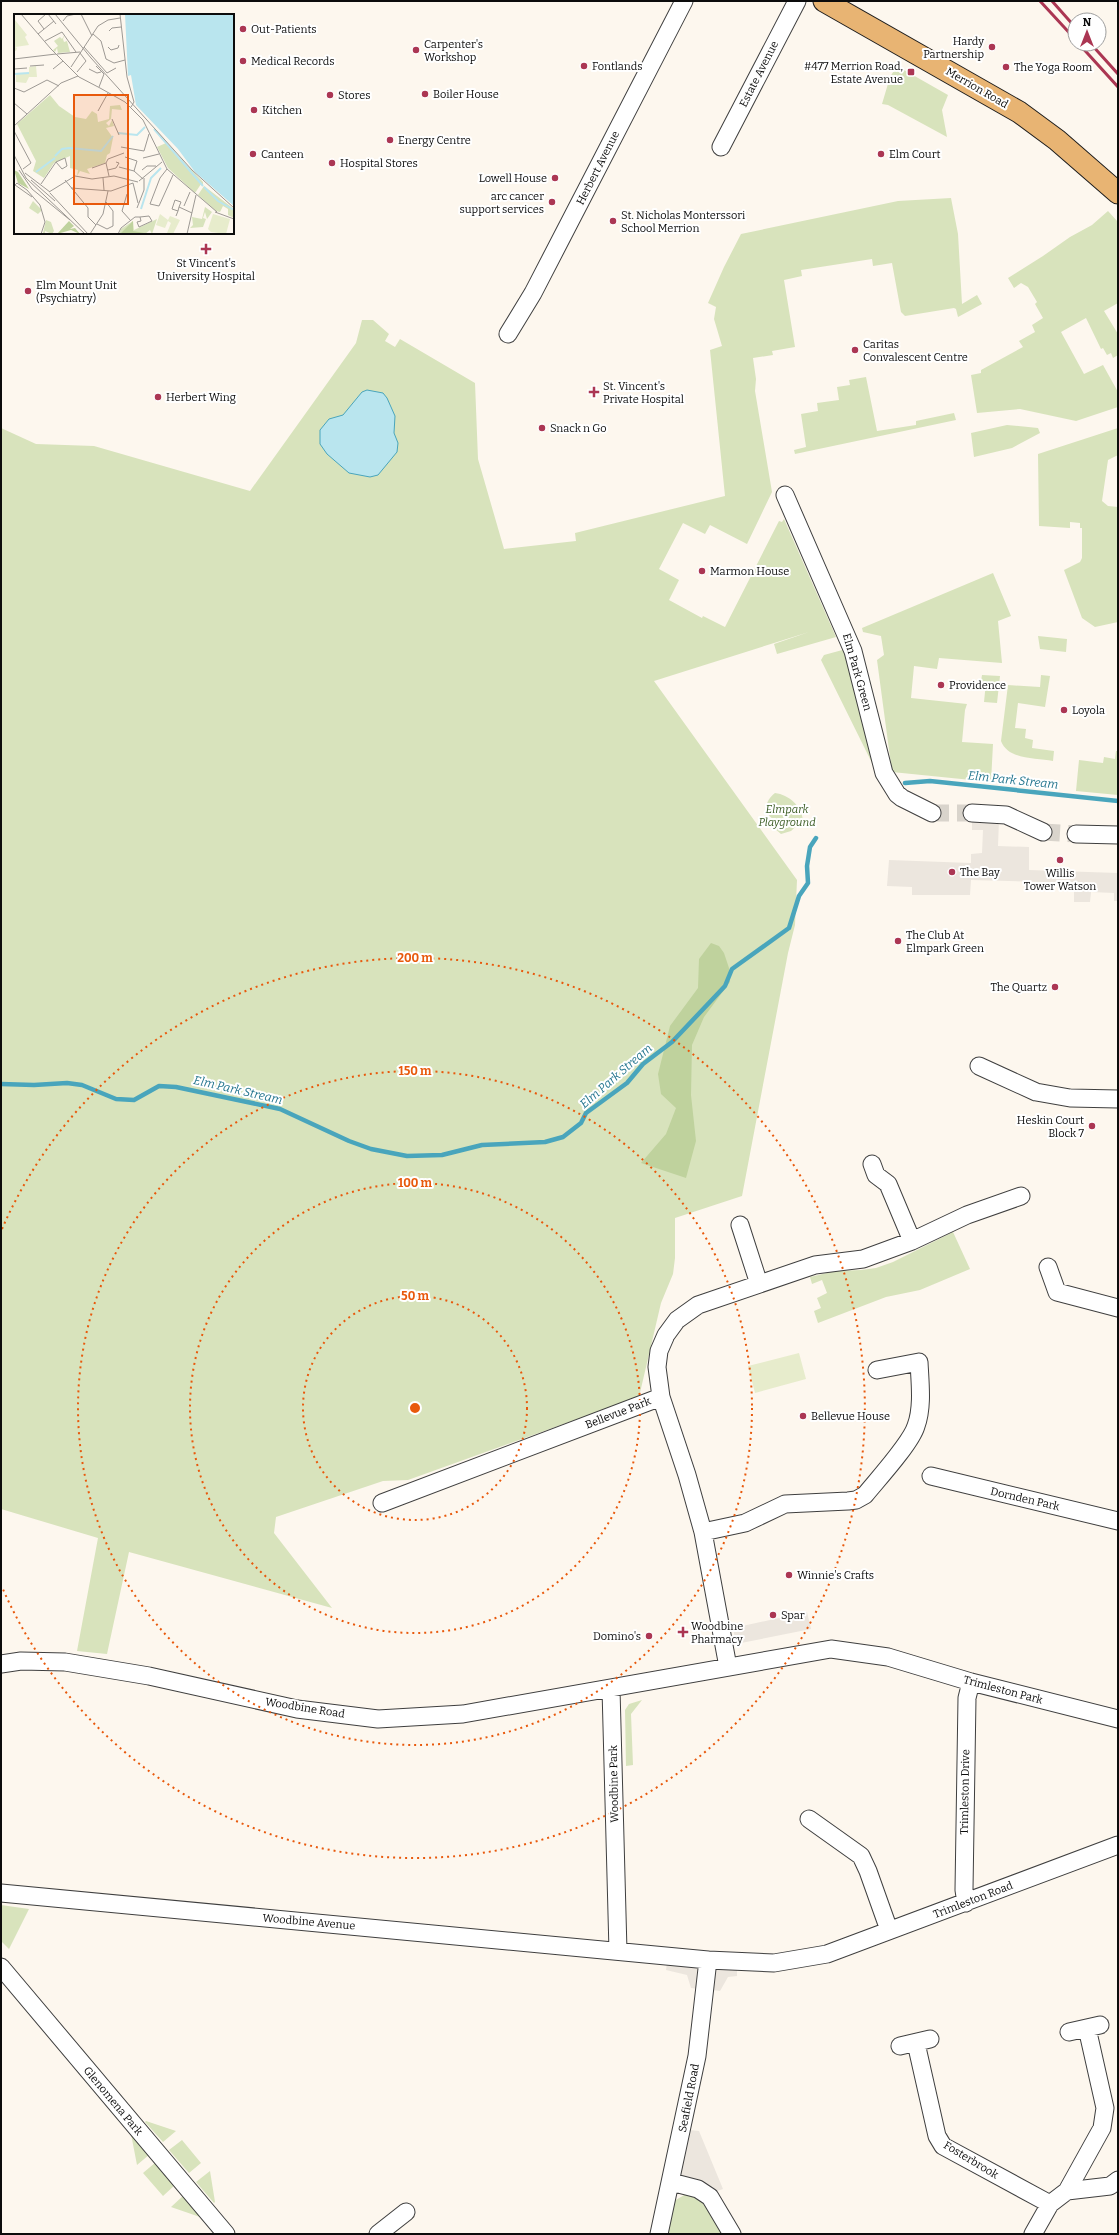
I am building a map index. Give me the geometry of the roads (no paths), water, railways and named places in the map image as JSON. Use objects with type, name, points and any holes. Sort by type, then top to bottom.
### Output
[{"type":"main road","name":"Merrion Road","points":[[824,1],[1019,112],[1057,140],[1118,193]]},
{"type":"street","name":"Herbert Avenue","points":[[508,334],[533,293],[684,1]]},
{"type":"street","name":"Estate Avenue","points":[[721,147],[797,1]]},
{"type":"street","name":"Elm Park Green","points":[[785,495],[854,651],[884,773],[897,794],[932,813]]},
{"type":"street","points":[[972,813],[1006,815],[1043,832]]},
{"type":"street","points":[[1076,834],[1118,835]]},
{"type":"street","points":[[979,1066],[1036,1092],[1070,1098],[1118,1099]]},
{"type":"street","points":[[872,1164],[876,1175],[888,1184],[912,1242]]},
{"type":"street","points":[[661,1397],[657,1367],[660,1351],[666,1335],[677,1320],[698,1305],[814,1265],[863,1259],[912,1242],[967,1216],[1000,1197],[1021,1196]]},
{"type":"street","points":[[740,1225],[759,1284]]},
{"type":"street","points":[[1048,1267],[1057,1292],[1118,1308]]},
{"type":"street","points":[[703,1532],[745,1523],[784,1504],[848,1501],[856,1500],[865,1495],[908,1441],[916,1426],[920,1399],[919,1362],[877,1370]]},
{"type":"street","name":"Bellevue Park","points":[[382,1503],[661,1397],[687,1475],[703,1532],[728,1667]]},
{"type":"street","name":"Dornden Park","points":[[932,1476],[1118,1521]]},
{"type":"street","name":"Trimleston Park","points":[[728,1667],[831,1649],[888,1657],[971,1682],[1118,1720]]},
{"type":"street","name":"Woodbine Road","points":[[1,1664],[21,1661],[65,1662],[149,1676],[297,1710],[378,1719],[463,1714],[611,1689]]},
{"type":"street","points":[[611,1689],[728,1667]]},
{"type":"street","name":"Trimleston Drive","points":[[966,1903],[964,1890],[967,1698],[971,1682]]},
{"type":"street","name":"Woodbine Park","points":[[611,1689],[618,1951]]},
{"type":"street","points":[[809,1819],[860,1856],[868,1871],[889,1930]]},
{"type":"street","name":"Trimleston Road","points":[[708,1960],[774,1963],[827,1954],[1118,1845]]},
{"type":"street","name":"Woodbine Avenue","points":[[1,1893],[618,1951]]},
{"type":"street","points":[[618,1951],[708,1960]]},
{"type":"street","name":"Seafield Road","points":[[659,2234],[697,2056],[708,1960]]},
{"type":"street","name":"Glenomena Park","points":[[1,1967],[226,2234]]},
{"type":"street","points":[[1033,2234],[1050,2204],[1067,2191],[1102,2128],[1105,2108],[1094,2026],[1069,2032]]},
{"type":"street","name":"Fosterbrook","points":[[915,2043],[937,2136],[943,2146],[1050,2204]]},
{"type":"street","points":[[1067,2191],[1110,2186],[1118,2180]]},
{"type":"street","points":[[671,2182],[698,2189],[710,2197],[732,2234]]},
{"type":"street","points":[[378,2234],[406,2212]]},
{"type":"water","points":[[367,390],[383,393],[387,398],[395,416],[394,433],[398,443],[397,452],[378,475],[370,477],[349,473],[327,454],[320,444],[320,430],[329,419],[343,415],[362,392]]},
{"type":"waterway","name":"Elm Park Stream","points":[[905,783],[930,781],[1118,801]]},
{"type":"waterway","name":"Elm Park Stream","points":[[1,1084],[34,1085],[67,1083],[82,1085],[116,1099],[134,1100],[159,1086],[176,1087],[280,1109],[349,1141],[371,1149],[407,1156],[442,1155],[482,1145],[545,1142],[563,1137],[581,1123],[586,1113],[627,1083],[643,1064],[672,1042],[725,986],[732,969],[789,928],[799,896],[808,883],[807,866],[810,847],[816,838]]},
{"type":"tunnel","points":[[932,813],[972,813]]},
{"type":"tunnel","points":[[1043,832],[1076,834]]},
{"type":"railway","points":[[1040,1],[1067,30]]},
{"type":"railway","points":[[1052,1],[1067,18]]},
{"type":"railway","points":[[1086,52],[1118,87]]},
{"type":"railway","points":[[1098,52],[1118,74]]},
{"type":"place","name":"Out-Patients","points":[[243,29]]},
{"type":"place","name":"Hardy Partnership","points":[[992,47]]},
{"type":"place","name":"Carpenter's Workshop","points":[[416,50]]},
{"type":"place","name":"Medical Records","points":[[243,61]]},
{"type":"place","name":"Fontlands","points":[[584,66]]},
{"type":"place","name":"The Yoga Room","points":[[1006,67]]},
{"type":"place","name":"#477 Merrion Road, Estate Avenue","points":[[911,72]]},
{"type":"place","name":"Boiler House","points":[[425,94]]},
{"type":"place","name":"Stores","points":[[330,95]]},
{"type":"place","name":"Kitchen","points":[[254,110]]},
{"type":"place","name":"Energy Centre","points":[[390,140]]},
{"type":"place","name":"Canteen","points":[[253,154]]},
{"type":"place","name":"Elm Court","points":[[881,154]]},
{"type":"place","name":"Hospital Stores","points":[[332,163]]},
{"type":"place","name":"Lowell House","points":[[555,178]]},
{"type":"place","name":"arc cancer support services","points":[[552,202]]},
{"type":"place","name":"St. Nicholas Monterssori School Merrion","points":[[613,221]]},
{"type":"place","name":"St Vincent's University Hospital","points":[[206,249]]},
{"type":"place","name":"Elm Mount Unit (Psychiatry)","points":[[28,291]]},
{"type":"place","name":"Caritas Convalescent Centre","points":[[855,350]]},
{"type":"place","name":"St. Vincent's Private Hospital","points":[[594,392]]},
{"type":"place","name":"Herbert Wing","points":[[158,397]]},
{"type":"place","name":"Snack n Go","points":[[542,428]]},
{"type":"place","name":"Marmon House","points":[[702,571]]},
{"type":"place","name":"Providence","points":[[941,685]]},
{"type":"place","name":"Loyola","points":[[1064,710]]},
{"type":"place","name":"Willis Tower Watson","points":[[1060,860]]},
{"type":"place","name":"The Bay","points":[[952,872]]},
{"type":"place","name":"The Club At Elmpark Green","points":[[898,941]]},
{"type":"place","name":"The Quartz","points":[[1055,987]]},
{"type":"place","name":"Heskin Court Block 7","points":[[1092,1126]]},
{"type":"place","name":"Bellevue House","points":[[803,1416]]},
{"type":"place","name":"Winnie's Crafts","points":[[789,1575]]},
{"type":"place","name":"Spar","points":[[773,1615]]},
{"type":"place","name":"Woodbine Pharmacy","points":[[683,1632]]},
{"type":"place","name":"Domino's","points":[[649,1636]]},
{"type":"park label","name":"Elmpark Playground","points":[[787,815]]}]
